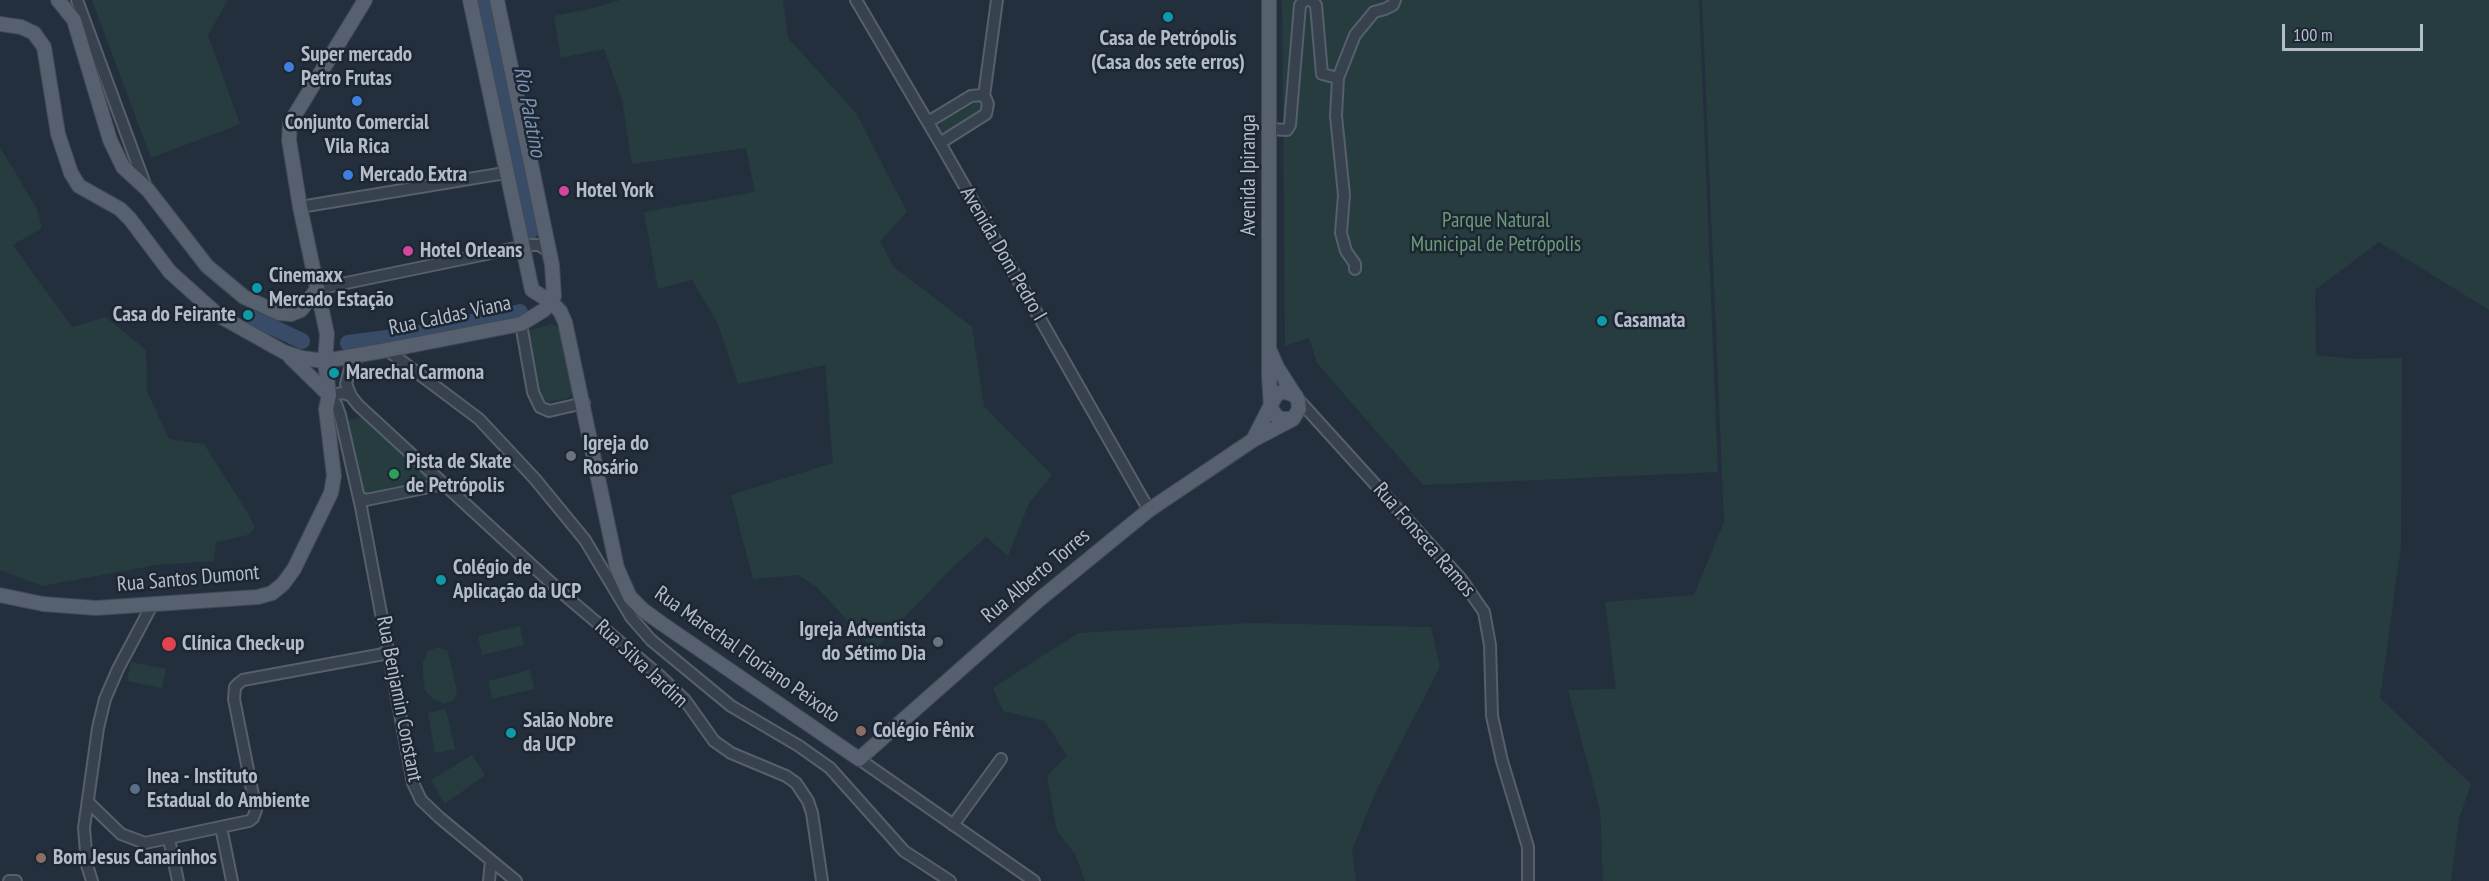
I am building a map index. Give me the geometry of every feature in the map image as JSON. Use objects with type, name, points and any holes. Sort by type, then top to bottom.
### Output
[{"type":"main road","points":[[58,0],[74,20],[110,140],[123,166],[148,190],[207,266],[250,300],[279,313],[291,314],[301,310],[317,290]]},
{"type":"main road","name":"Rua Santos Dumont","points":[[0,595],[74,608],[258,597],[272,593],[283,584],[294,569],[334,486],[334,476],[326,409],[329,395],[325,361],[327,334],[300,207],[290,140],[290,123],[365,0]]},
{"type":"main road","name":"Rua Marechal Floriano Peixoto","points":[[470,0],[505,173],[532,290],[551,302],[560,311],[565,322],[584,403],[617,568],[630,597],[661,623],[859,759]]},
{"type":"main road","points":[[497,0],[550,252],[554,282],[554,296],[551,302]]},
{"type":"main road","name":"Avenida Ipiranga","points":[[1269,0],[1271,404]]},
{"type":"main road","points":[[0,24],[21,27],[34,33],[44,47],[58,134],[70,174],[79,186],[120,209],[170,272],[209,307],[237,327],[284,352],[302,358],[325,361]]},
{"type":"main road","points":[[521,243],[537,238],[545,232]]},
{"type":"main road","name":"Rua Caldas Viana","points":[[325,361],[521,324],[544,310],[551,302]]},
{"type":"main road","points":[[327,334],[340,348],[356,355]]},
{"type":"main road","name":"Avenida Ipiranga","points":[[1270,351],[1282,376],[1296,396]]},
{"type":"main road","points":[[284,352],[318,381],[329,395]]},
{"type":"main road","points":[[1279,392],[1289,392],[1296,396],[1299,409],[1293,419],[1283,420],[1275,416],[1271,404],[1279,392]]},
{"type":"main road","name":"Rua Alberto Torres","points":[[1253,440],[1271,404]]},
{"type":"main road","name":"Rua Alberto Torres","points":[[859,759],[1040,599],[1149,510],[1253,440],[1293,419]]},
{"type":"street","points":[[77,0],[148,190]]},
{"type":"street","name":"Avenida Dom Pedro I","points":[[856,0],[1149,510]]},
{"type":"street","points":[[940,143],[986,114],[988,104],[984,96],[997,0]]},
{"type":"street","points":[[1270,129],[1287,130],[1290,125],[1298,13],[1300,5],[1305,0],[1311,0],[1316,5],[1322,74],[1338,78]]},
{"type":"street","points":[[1355,269],[1355,264],[1346,251],[1341,233],[1344,195],[1336,116],[1338,78],[1355,35],[1374,12],[1393,5],[1395,0]]},
{"type":"street","points":[[928,122],[971,96],[984,96]]},
{"type":"street","points":[[300,207],[505,173]]},
{"type":"street","points":[[317,290],[521,243],[538,244],[550,252]]},
{"type":"street","points":[[521,324],[533,392],[540,407],[549,411],[584,403]]},
{"type":"street","points":[[387,350],[479,419],[535,479],[585,540],[632,617],[651,640],[731,706],[799,746],[830,768],[904,851],[950,881]]},
{"type":"street","points":[[354,401],[346,384],[356,355]]},
{"type":"street","points":[[329,395],[344,393],[354,401]]},
{"type":"street","name":"Rua Benjamin Constant","points":[[329,395],[336,404],[340,416],[362,501],[413,783],[421,800],[440,819],[516,881]]},
{"type":"street","name":"Rua Fonseca Ramos","points":[[1296,396],[1461,579],[1484,612],[1490,645],[1492,716],[1502,761],[1528,848],[1527,881]]},
{"type":"street","points":[[340,416],[345,405],[354,401]]},
{"type":"street","name":"Rua Silva Jardim","points":[[354,401],[561,592],[685,699],[714,741],[731,753],[786,776],[796,783],[808,801],[812,813],[822,881]]},
{"type":"street","points":[[1293,419],[1303,418],[1322,424]]},
{"type":"street","points":[[362,501],[444,484]]},
{"type":"street","points":[[92,881],[84,848],[84,828],[98,728],[105,699],[122,660],[152,605]]},
{"type":"street","points":[[88,802],[121,834],[145,843],[249,821],[256,810],[234,699],[235,687],[243,680],[389,653]]},
{"type":"street","name":"Rua Marechal Floriano Peixoto","points":[[859,759],[1034,881]]},
{"type":"street","points":[[953,825],[1001,759]]},
{"type":"street","points":[[221,828],[232,881]]},
{"type":"street","points":[[169,839],[178,881]]},
{"type":"street","points":[[489,881],[491,861]]},
{"type":"street","points":[[9,881],[16,881]]},
{"type":"green space","points":[[92,0],[228,0],[208,35],[240,124],[151,158]]},
{"type":"green space","points":[[620,0],[783,0],[788,38],[856,113],[907,212],[880,241],[893,266],[972,327],[984,406],[1052,475],[1029,503],[1008,556],[986,537],[951,569],[890,632],[875,651],[817,587],[798,575],[753,579],[731,495],[833,463],[825,365],[738,384],[717,322],[692,280],[658,289],[644,212],[755,192],[746,148],[632,164],[622,100],[604,49],[561,58],[554,16]]},
{"type":"green space","name":"Parque Natural Municipal de Petrópolis","points":[[1282,0],[1699,0],[1718,472],[1423,485],[1317,363],[1309,338],[1285,346]]},
{"type":"green space","points":[[1702,0],[2489,0],[2489,310],[2379,242],[2315,290],[2316,355],[2354,359],[2402,358],[2401,546],[2380,698],[2471,784],[2459,819],[2451,881],[1603,881],[1600,810],[1568,690],[1616,689],[1605,602],[1694,595],[1724,522]]},
{"type":"green space","points":[[978,101],[983,105],[984,111],[946,134],[940,132],[941,122]]},
{"type":"green space","points":[[0,147],[37,209],[42,228],[13,245],[72,327],[106,317],[146,350],[147,391],[169,439],[204,444],[249,515],[255,528],[248,535],[216,542],[214,561],[156,565],[42,586],[0,570]]},
{"type":"green space","points":[[552,324],[559,328],[574,388],[566,399],[550,402],[540,397],[526,335],[531,330]]},
{"type":"green space","points":[[364,417],[437,482],[365,496],[348,420]]},
{"type":"green space","points":[[1252,623],[1431,627],[1440,667],[1377,789],[1352,850],[1356,881],[1085,881],[1075,854],[1057,831],[1047,776],[1067,756],[1045,721],[1003,711],[993,688],[1078,633]]},
{"type":"green space","points":[[520,626],[524,645],[482,655],[478,636]]},
{"type":"green space","points":[[438,647],[448,651],[457,691],[454,700],[445,704],[433,699],[425,690],[423,676],[423,662],[428,651]]},
{"type":"green space","points":[[131,662],[166,669],[162,688],[127,681]]},
{"type":"green space","points":[[530,670],[534,689],[492,699],[488,681]]},
{"type":"green space","points":[[446,709],[455,749],[435,753],[428,713]]},
{"type":"green space","points":[[472,755],[485,775],[445,804],[431,780]]},
{"type":"waterway","name":"Rio Palatino","points":[[484,0],[530,232]]},
{"type":"waterway","name":"Rio Palatino","points":[[348,343],[410,335],[520,312]]},
{"type":"waterway","name":"Rio Palatino","points":[[253,318],[302,341]]},
{"type":"place","name":"Casa de Petrópolis (Casa dos sete erros)","points":[[1168,17]]},
{"type":"place","name":"Super mercado Petro Frutas","points":[[289,67]]},
{"type":"place","name":"Conjunto Comercial Vila Rica","points":[[357,101]]},
{"type":"place","name":"Mercado Extra","points":[[348,175]]},
{"type":"place","name":"Hotel York","points":[[564,191]]},
{"type":"place","name":"Hotel Orleans","points":[[408,251]]},
{"type":"place","name":"Cinemaxx Mercado Estação","points":[[257,288]]},
{"type":"place","name":"Casa do Feirante","points":[[248,315]]},
{"type":"place","name":"Casamata","points":[[1602,321]]},
{"type":"place","name":"Marechal Carmona","points":[[334,373]]},
{"type":"place","name":"Igreja do Rosário","points":[[571,456]]},
{"type":"place","name":"Pista de Skate de Petrópolis","points":[[394,474]]},
{"type":"place","name":"Colégio de Aplicação da UCP","points":[[441,580]]},
{"type":"place","name":"Igreja Adventista do Sétimo Dia","points":[[938,642]]},
{"type":"place","name":"Clínica Check-up","points":[[169,644]]},
{"type":"place","name":"Colégio Fênix","points":[[861,731]]},
{"type":"place","name":"Salão Nobre da UCP","points":[[511,733]]},
{"type":"place","name":"Inea - Instituto Estadual do Ambiente","points":[[135,789]]},
{"type":"place","name":"Bom Jesus Canarinhos","points":[[41,858]]}]
